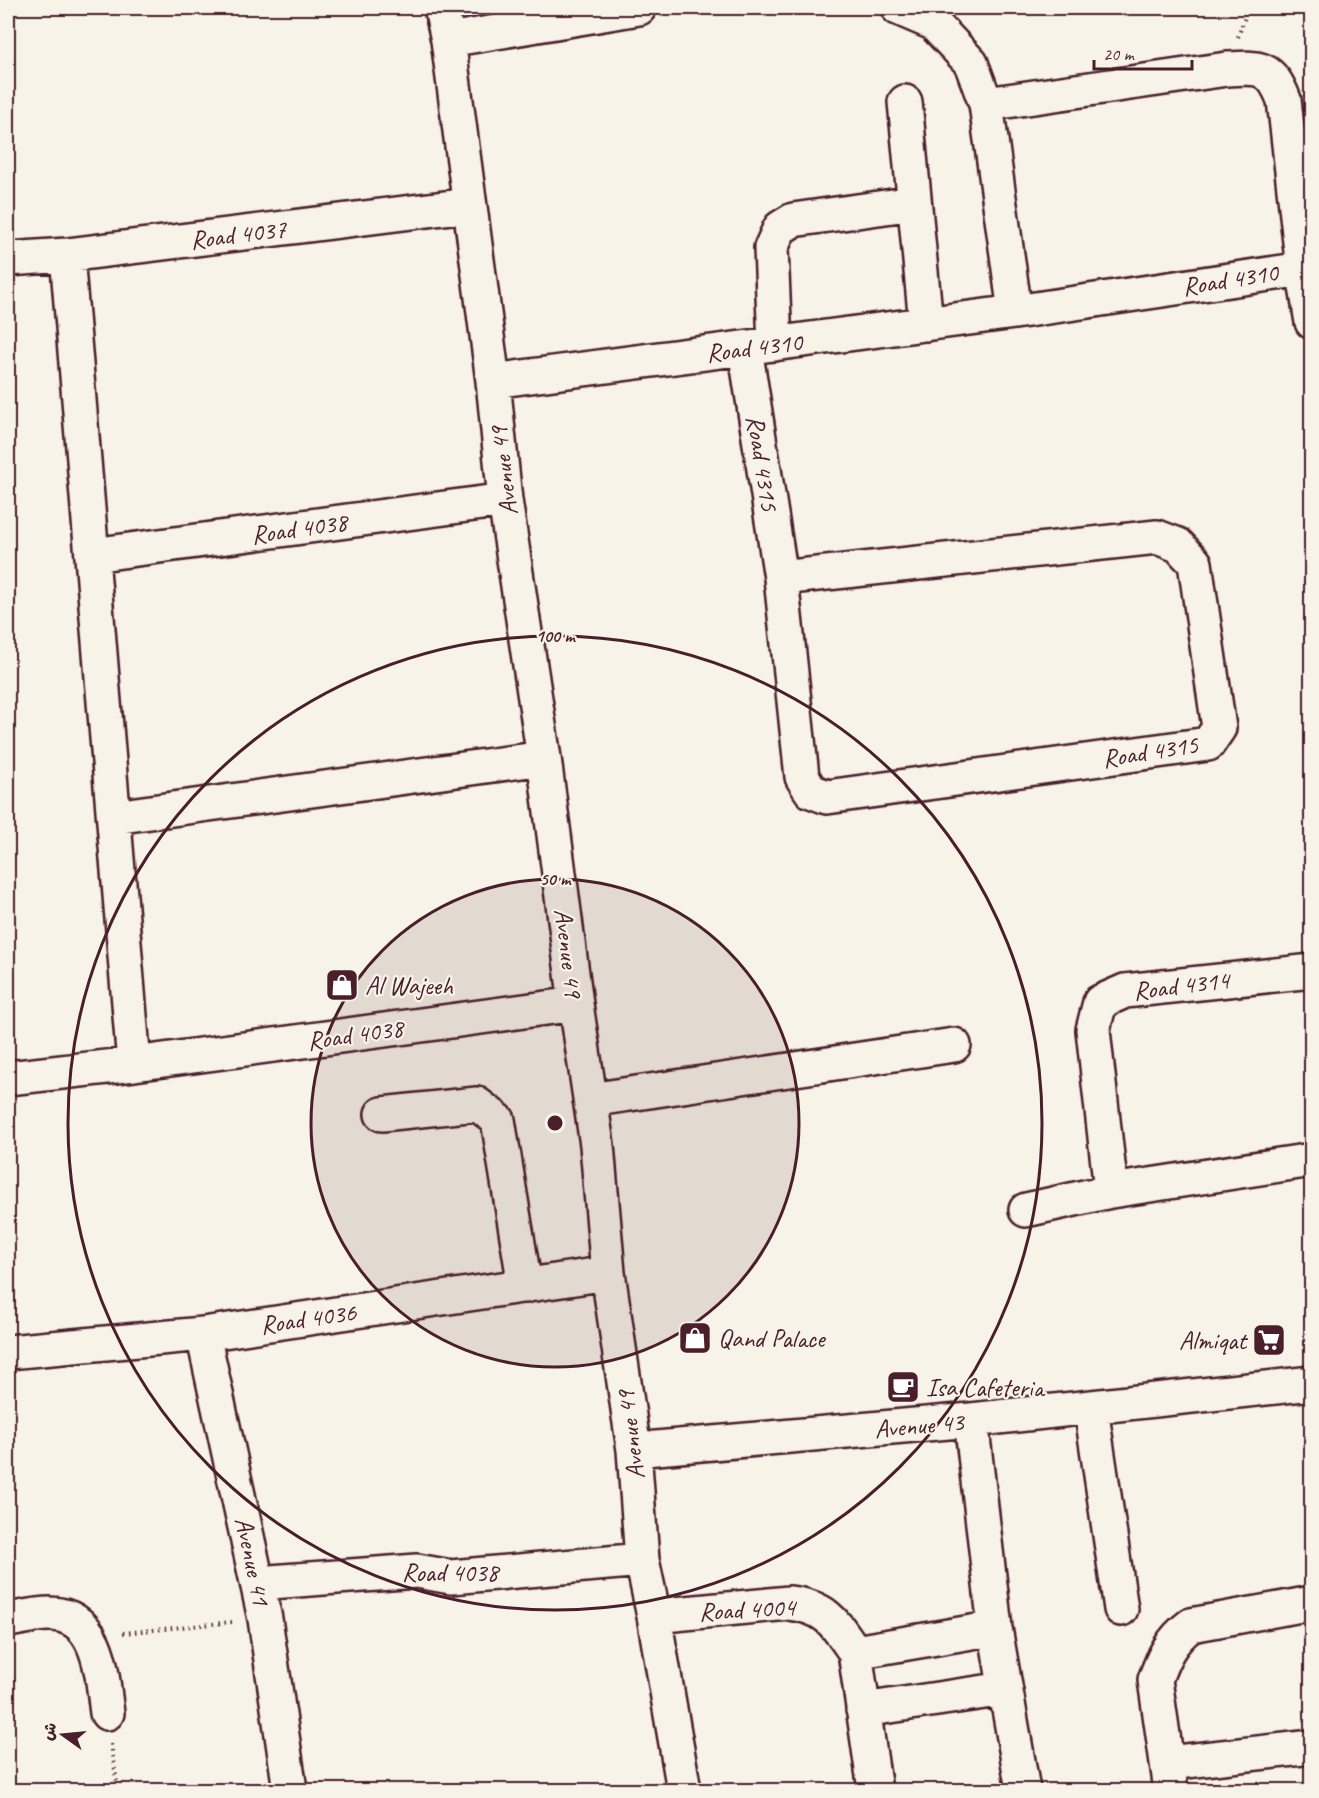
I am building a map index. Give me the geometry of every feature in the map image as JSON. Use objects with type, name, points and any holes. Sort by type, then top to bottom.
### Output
[{"type":"street","name":"Avenue 49","points":[[441,8],[448,40],[493,381],[505,500],[544,758],[597,1145],[608,1273],[634,1450],[642,1560],[684,1791]]},
{"type":"street","points":[[448,40],[639,8]]},
{"type":"street","points":[[898,8],[933,23],[971,63],[986,104],[1015,312]]},
{"type":"street","points":[[986,104],[1227,69],[1252,68],[1264,72],[1277,82],[1284,100],[1311,322]]},
{"type":"street","points":[[905,102],[926,324]]},
{"type":"street","name":"Road 4315","points":[[782,578],[1157,537],[1178,544],[1195,562],[1219,728],[1208,744],[827,797],[811,791],[802,777],[782,578],[760,346],[771,248],[780,228],[793,220],[914,203]]},
{"type":"street","name":"Road 4037","points":[[8,259],[68,255],[468,205]]},
{"type":"street","points":[[68,255],[134,1064]]},
{"type":"street","name":"Road 4310","points":[[493,381],[1015,312],[1303,268]]},
{"type":"street","name":"Road 4038","points":[[92,555],[505,500]]},
{"type":"street","points":[[114,817],[544,758]]},
{"type":"street","name":"Road 4314","points":[[1111,1191],[1093,1030],[1100,1002],[1125,991],[1311,970]]},
{"type":"street","name":"Road 4038","points":[[8,1078],[134,1064],[576,1004]]},
{"type":"street","points":[[590,1100],[954,1045]]},
{"type":"street","points":[[382,1114],[477,1104],[498,1120],[525,1286]]},
{"type":"street","points":[[1026,1210],[1111,1191],[1311,1160]]},
{"type":"street","name":"Road 4036","points":[[8,1352],[203,1334],[608,1273]]},
{"type":"street","name":"Avenue 41","points":[[203,1334],[265,1619],[290,1791]]},
{"type":"street","name":"Avenue 43","points":[[634,1450],[971,1420],[1311,1383]]},
{"type":"street","points":[[1091,1408],[1121,1609]]},
{"type":"street","points":[[971,1420],[995,1628],[1023,1791]]},
{"type":"street","name":"Road 4038","points":[[257,1583],[417,1570],[451,1577],[642,1560]]},
{"type":"street","name":"Road 4004","points":[[654,1616],[789,1603],[804,1604],[820,1609],[839,1629],[855,1652],[875,1791]]},
{"type":"street","points":[[1311,1603],[1191,1625],[1178,1635],[1168,1648],[1155,1680],[1169,1777],[1311,1747]]},
{"type":"street","points":[[8,1620],[50,1614],[64,1616],[90,1636],[98,1653],[107,1713]]},
{"type":"street","points":[[855,1652],[995,1628]]},
{"type":"street","points":[[863,1710],[1005,1689]]},
{"type":"path","points":[[90,1636],[265,1619]]},
{"type":"path","points":[[107,1713],[118,1791]]},
{"type":"place","name":"Al Wajeeh","points":[[342,985]]},
{"type":"place","name":"Qand Palace","points":[[695,1338]]},
{"type":"place","name":"Almiqat","points":[[1269,1340]]},
{"type":"place","name":"Isa Cafeteria","points":[[903,1387]]}]
